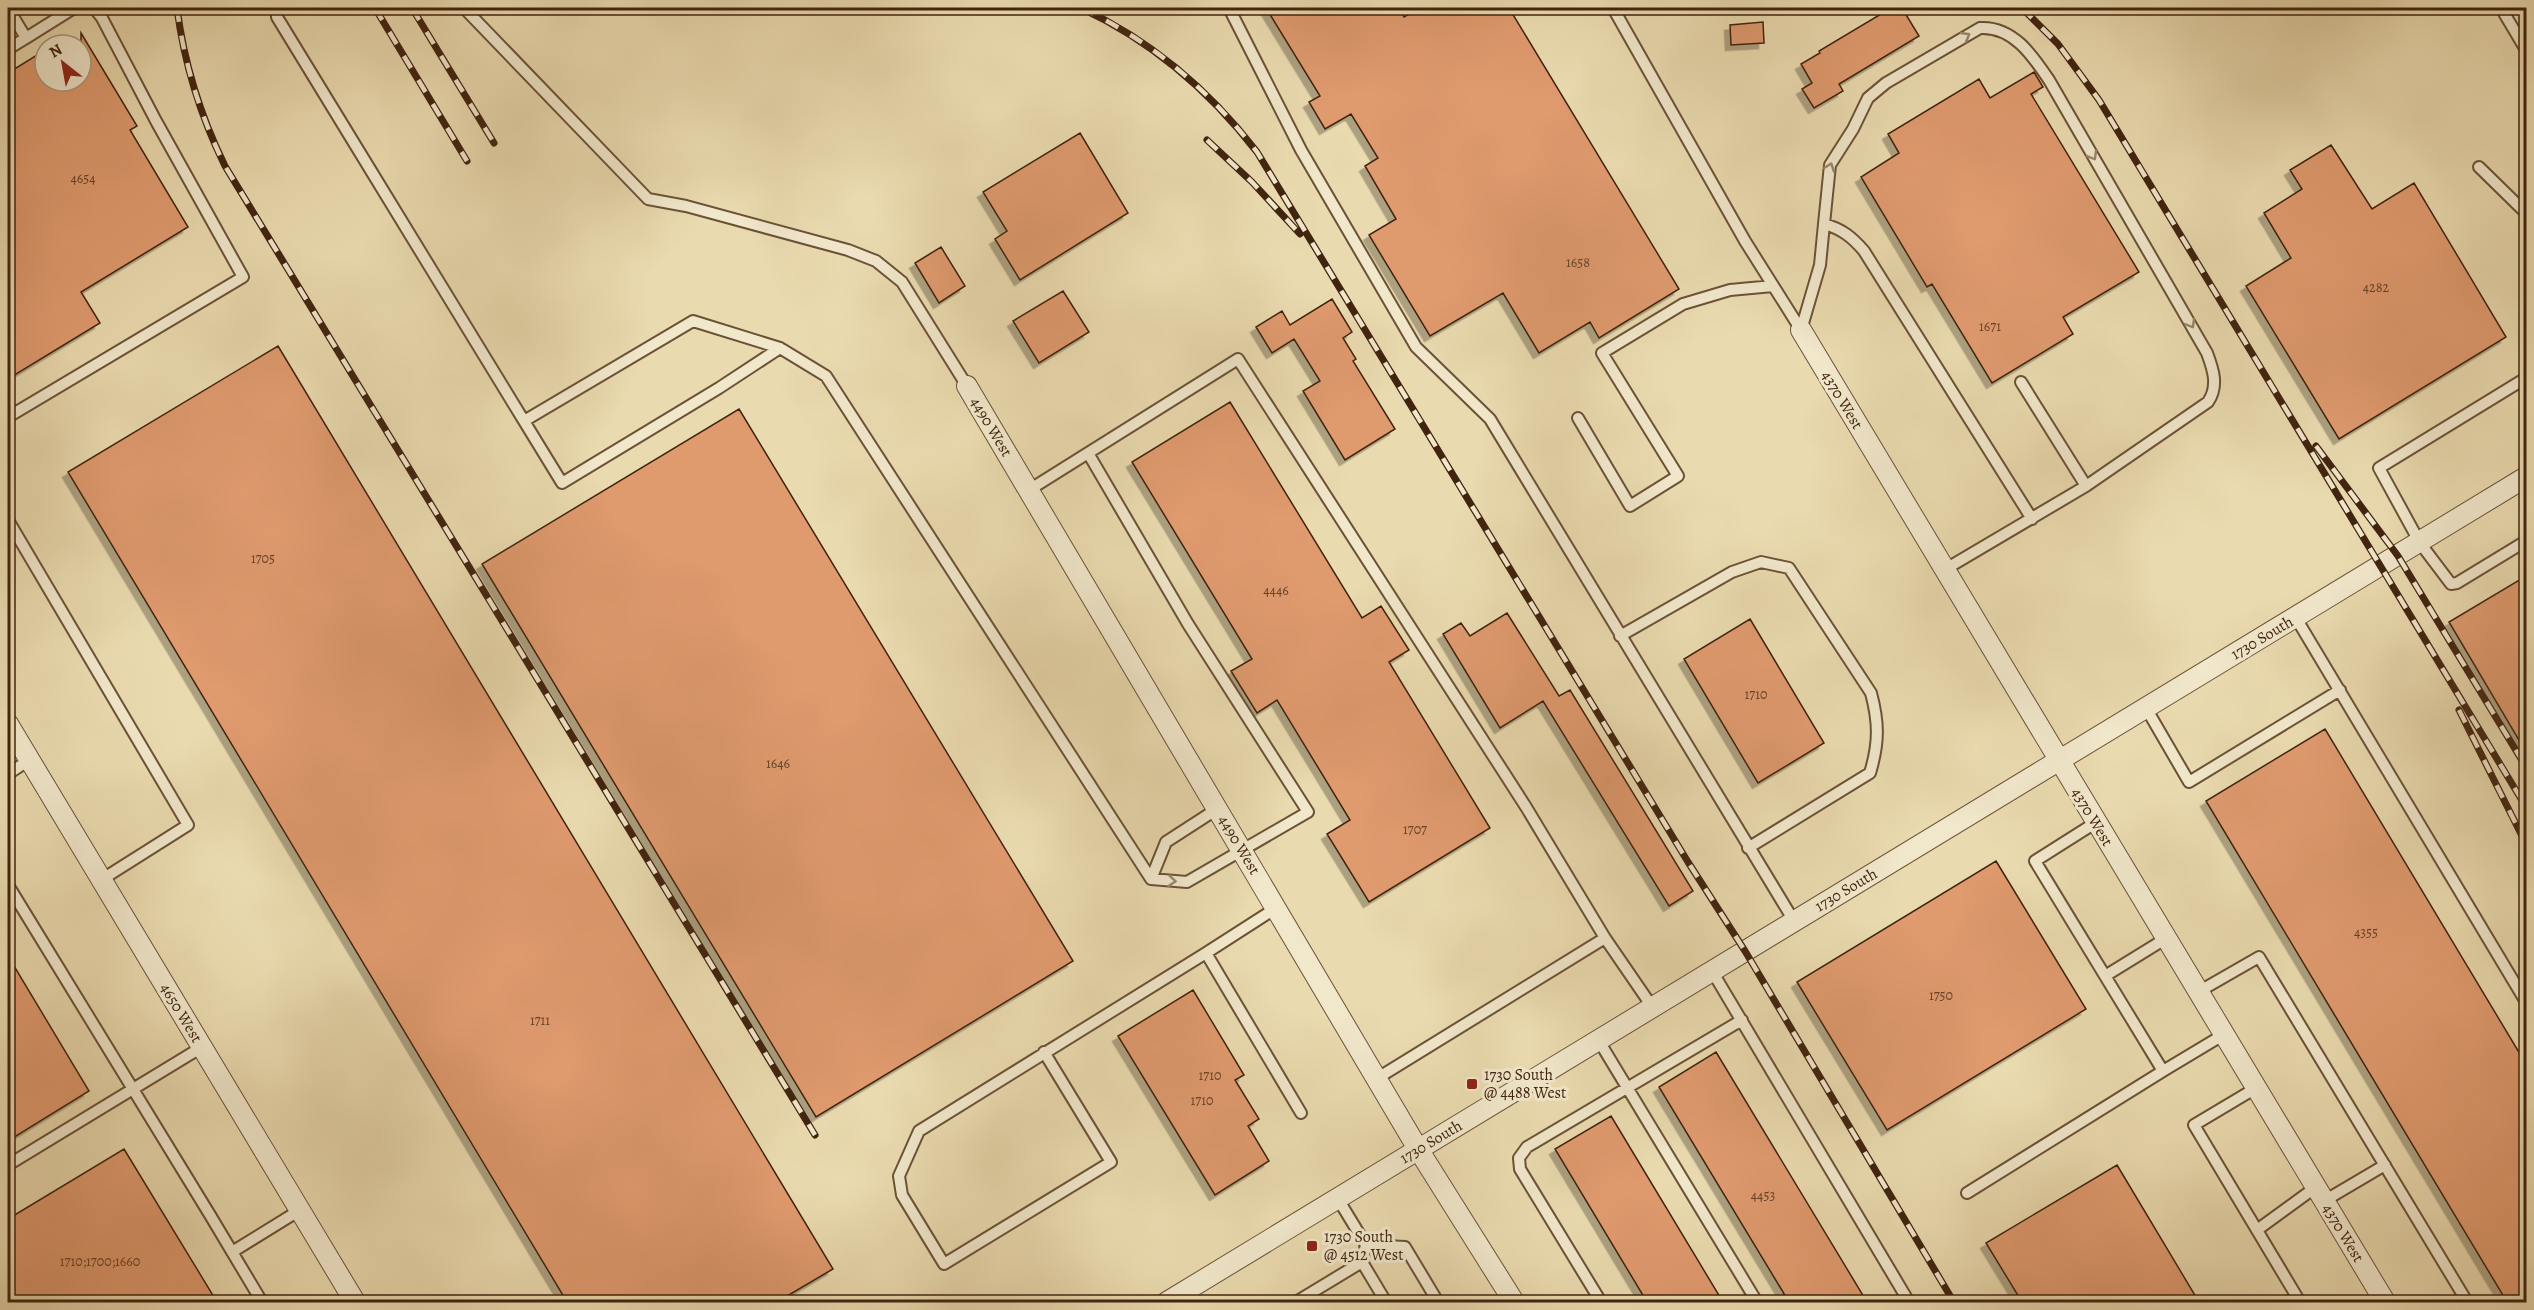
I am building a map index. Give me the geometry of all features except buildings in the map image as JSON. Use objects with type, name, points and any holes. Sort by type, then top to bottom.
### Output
[{"type":"street","name":"4370 West","points":[[1801,330],[2095,823],[2385,1302]]},
{"type":"street","name":"4490 West","points":[[967,386],[1418,1149],[1514,1302]]},
{"type":"street","name":"1730 South","points":[[1167,1302],[2526,477]]},
{"type":"street","name":"4650 West","points":[[8,724],[355,1302]]},
{"type":"lane","points":[[8,8],[26,38]]},
{"type":"lane","points":[[8,49],[74,8]]},
{"type":"lane","points":[[8,417],[243,277],[156,121],[102,18],[94,8]]},
{"type":"lane","points":[[464,8],[648,199],[686,206],[848,250],[876,261],[902,282],[967,386]]},
{"type":"lane","points":[[1229,8],[1301,150],[1416,347],[1490,419],[1794,921]]},
{"type":"lane","points":[[1613,8],[1739,231],[1801,330]]},
{"type":"lane","points":[[2501,8],[2526,50]]},
{"type":"lane","points":[[277,17],[562,483],[719,388],[780,348]]},
{"type":"lane","points":[[1801,330],[1820,265],[1830,165],[1874,92],[1980,28],[1995,29],[2025,46],[2049,80],[2207,353],[2214,377],[2214,392],[2208,402],[2086,486],[1944,570]]},
{"type":"lane","points":[[2479,167],[2526,213]]},
{"type":"lane","points":[[1824,224],[1850,235],[1864,251],[2032,519]]},
{"type":"lane","points":[[1578,418],[1630,506],[1678,476],[1602,352],[1683,304],[1730,290],[1773,286]]},
{"type":"lane","points":[[524,421],[693,321],[780,348],[826,376],[1151,879]]},
{"type":"lane","points":[[1029,490],[1238,359],[1526,807],[1605,938],[1653,1008]]},
{"type":"lane","points":[[2526,378],[2379,468],[2420,543],[2451,584],[2457,583],[2526,541]]},
{"type":"lane","points":[[2021,382],[2086,486]]},
{"type":"lane","points":[[1088,453],[1188,624],[1308,812],[1188,882],[1151,879]]},
{"type":"lane","points":[[8,520],[188,825],[101,880]]},
{"type":"lane","points":[[1620,636],[1732,572],[1761,562],[1788,568],[1871,693],[1877,716],[1877,750],[1870,773],[1748,848]]},
{"type":"lane","points":[[2296,618],[2526,1002]]},
{"type":"lane","points":[[2146,708],[2189,782],[2340,690]]},
{"type":"lane","points":[[8,774],[29,760]]},
{"type":"lane","points":[[1151,879],[1166,842],[1217,809]]},
{"type":"lane","points":[[2095,823],[2035,861],[2163,1071]]},
{"type":"lane","points":[[8,885],[262,1302]]},
{"type":"lane","points":[[1044,1052],[1111,1162],[944,1264],[902,1195],[898,1176],[919,1131],[1044,1052],[1206,953],[1276,908]]},
{"type":"lane","points":[[1376,1078],[1605,938]]},
{"type":"lane","points":[[2105,976],[2165,939]]},
{"type":"lane","points":[[1206,953],[1301,1113]]},
{"type":"lane","points":[[2198,992],[2259,957],[2466,1300],[2462,1302]]},
{"type":"lane","points":[[1712,971],[1910,1302]]},
{"type":"lane","points":[[1601,1302],[1520,1169],[1519,1158],[1527,1147],[1742,1020]]},
{"type":"lane","points":[[1967,1193],[2223,1035]]},
{"type":"lane","points":[[1599,1041],[1757,1302]]},
{"type":"lane","points":[[8,1165],[202,1047]]},
{"type":"lane","points":[[2256,1088],[2194,1125],[2300,1302]]},
{"type":"lane","points":[[2256,1230],[2320,1194],[2385,1165]]},
{"type":"lane","points":[[1338,1199],[1366,1245],[1362,1262],[1386,1302]]},
{"type":"lane","points":[[232,1252],[300,1210]]},
{"type":"lane","points":[[1366,1245],[1405,1247],[1438,1302]]},
{"type":"lane","points":[[1296,1302],[1362,1262]]},
{"type":"railway","points":[[177,8],[194,89],[225,166],[815,1135]]},
{"type":"railway","points":[[375,8],[467,161]]},
{"type":"railway","points":[[412,8],[494,143]]},
{"type":"railway","points":[[1081,8],[1132,36],[1178,69],[1239,129],[1257,152],[1688,862],[1745,951],[1952,1299]]},
{"type":"railway","points":[[2022,8],[2058,44],[2099,100],[2526,807]]},
{"type":"railway","points":[[1207,140],[1252,182],[1300,234]]},
{"type":"railway","points":[[2316,446],[2398,556],[2526,767]]},
{"type":"railway","points":[[2459,710],[2526,844]]},
{"type":"place","name":"1730 South @ 4488 West","points":[[1472,1084]]},
{"type":"place","name":"1730 South @ 4512 West","points":[[1312,1246]]}]
